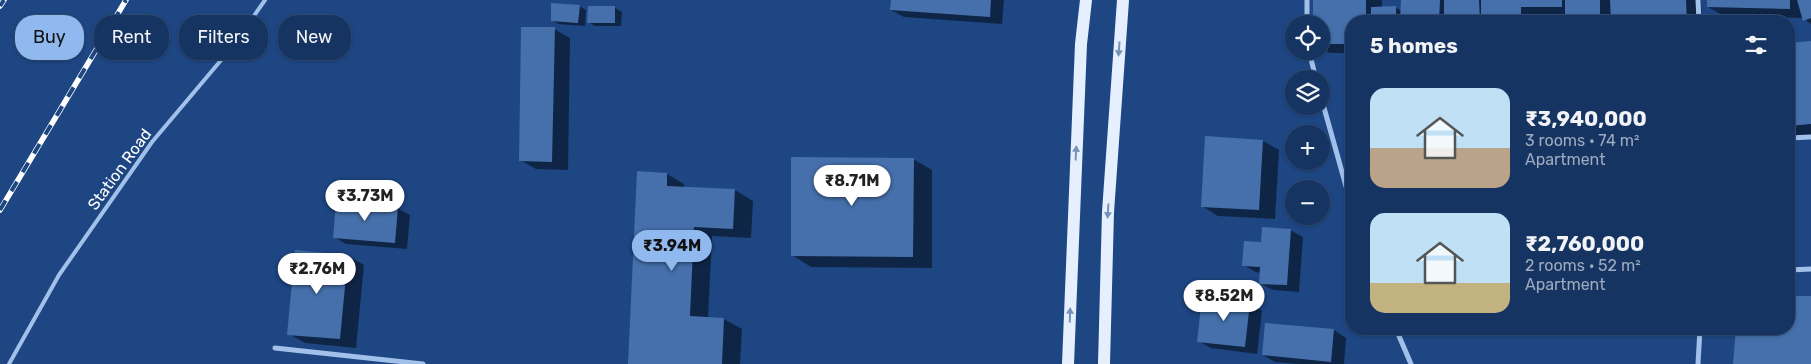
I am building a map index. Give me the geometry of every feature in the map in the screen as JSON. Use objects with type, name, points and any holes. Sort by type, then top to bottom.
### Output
[{"type":"main road","points":[[1068,364],[1080,64],[1086,0]]},
{"type":"main road","points":[[1104,364],[1108,212],[1123,0]]},
{"type":"street","points":[[1307,0],[1308,15]]},
{"type":"street","points":[[1698,0],[1699,15]]},
{"type":"street","points":[[1326,115],[1345,177]]},
{"type":"street","points":[[1795,138],[1811,137]]},
{"type":"street","points":[[1795,270],[1811,269]]},
{"type":"street","points":[[1398,335],[1410,364]]},
{"type":"street","points":[[1698,364],[1700,335]]},
{"type":"street","points":[[275,348],[423,364]]},
{"type":"lane","name":"Station Road","points":[[9,364],[59,275],[152,142],[233,46],[265,0]]},
{"type":"building","points":[[891,0],[991,0],[990,17],[890,10]]},
{"type":"building","points":[[1313,0],[1366,0],[1366,15],[1345,15],[1345,44],[1330,44],[1330,15],[1313,15]]},
{"type":"building","points":[[1401,0],[1440,0],[1439,15],[1400,15]]},
{"type":"building","points":[[1444,0],[1479,0],[1480,15],[1444,15]]},
{"type":"building","points":[[1481,0],[1562,0],[1562,7],[1521,7],[1521,15],[1481,15]]},
{"type":"building","points":[[1565,0],[1600,0],[1600,15],[1565,15]]},
{"type":"building","points":[[1610,0],[1686,0],[1687,15],[1611,15]]},
{"type":"building","points":[[1707,0],[1790,0],[1790,9],[1707,7]]},
{"type":"building","points":[[1797,0],[1811,0],[1811,18],[1803,21]]},
{"type":"building","points":[[551,3],[580,5],[578,23],[551,21]]},
{"type":"building","points":[[588,6],[615,6],[615,23],[587,23]]},
{"type":"building","points":[[1396,6],[1396,15],[1371,15],[1371,7]]},
{"type":"building","points":[[521,27],[555,27],[552,162],[519,161]]},
{"type":"building","points":[[1811,41],[1811,124],[1795,125],[1795,42]]},
{"type":"building","points":[[1205,136],[1263,140],[1259,210],[1201,207]]},
{"type":"building","points":[[791,157],[914,158],[913,257],[791,256]]},
{"type":"building","points":[[637,171],[667,173],[667,186],[735,189],[733,229],[694,227],[690,316],[724,318],[722,364],[628,364]]},
{"type":"building","points":[[336,201],[398,207],[395,243],[333,238]]},
{"type":"building","points":[[1262,227],[1291,229],[1287,285],[1259,284],[1260,267],[1242,266],[1244,241],[1261,242]]},
{"type":"building","points":[[295,250],[348,255],[340,339],[287,335]]},
{"type":"building","points":[[1795,296],[1811,296],[1811,364],[1733,364],[1735,335],[1795,335]]},
{"type":"building","points":[[1202,297],[1250,302],[1245,347],[1197,342]]},
{"type":"building","points":[[1265,323],[1334,329],[1331,362],[1262,355]]},
{"type":"railway","points":[[0,6],[4,0]]},
{"type":"railway","points":[[0,210],[126,0]]}]
